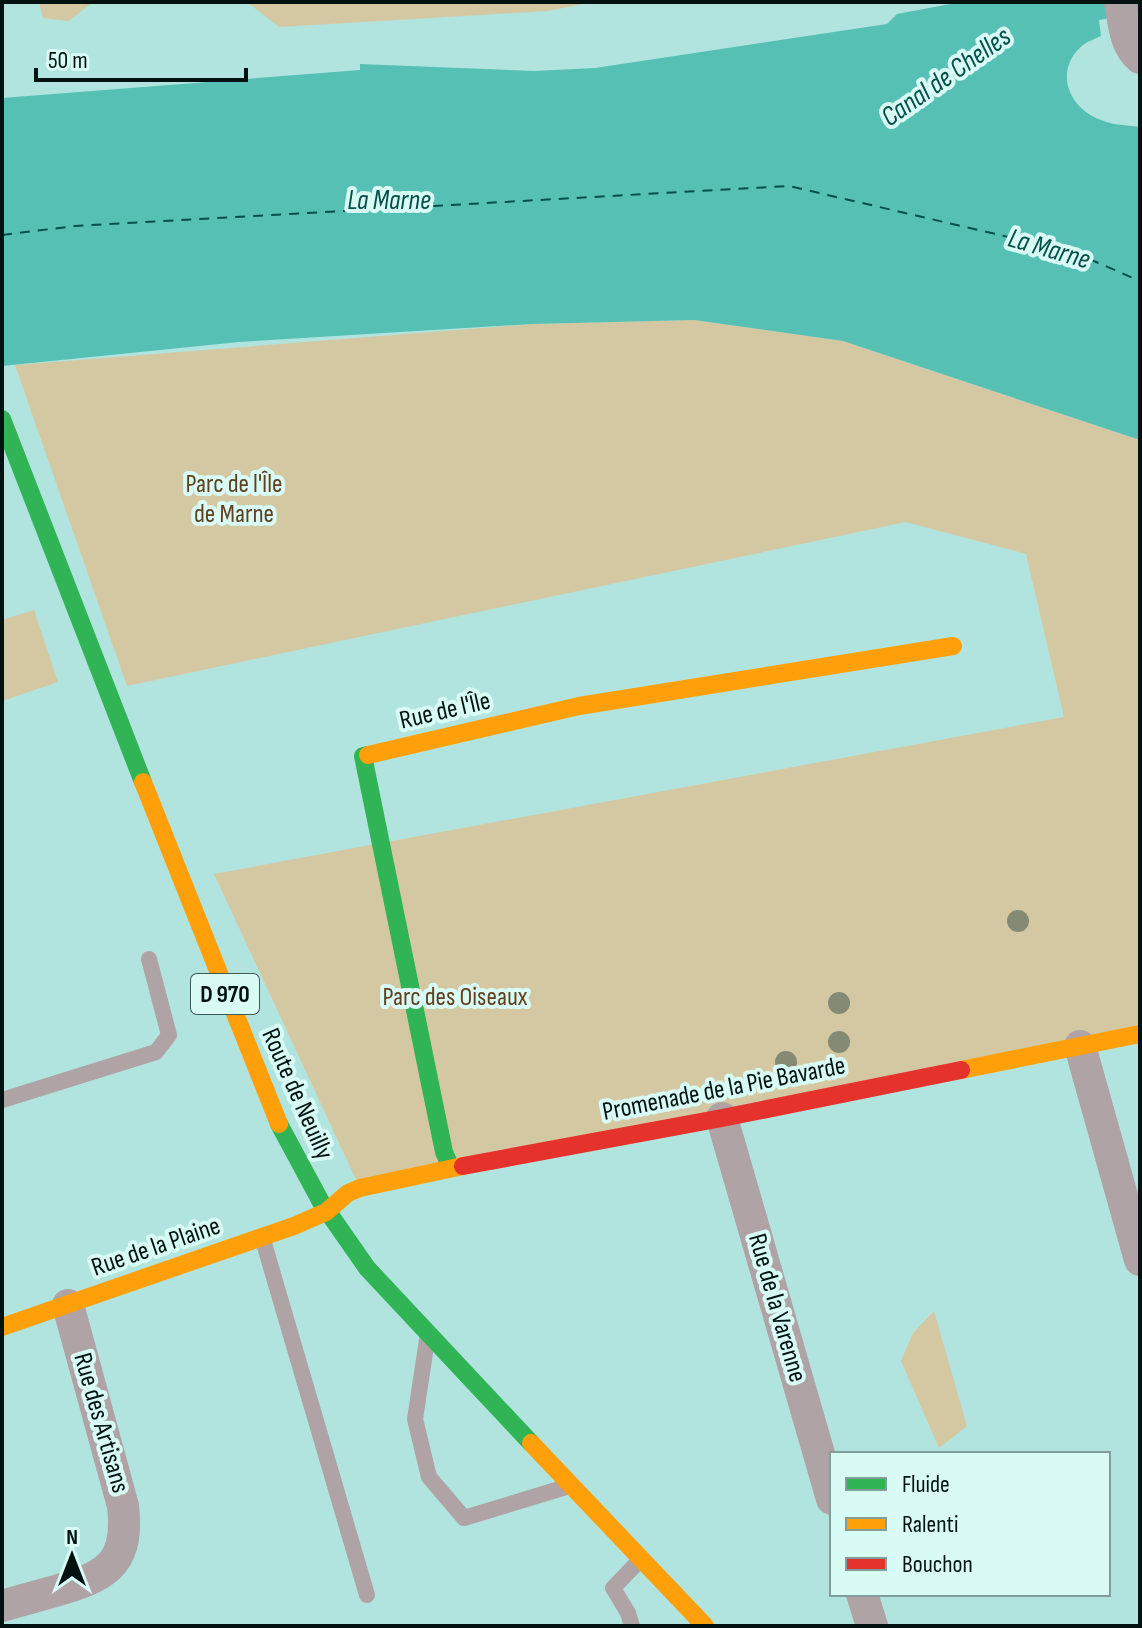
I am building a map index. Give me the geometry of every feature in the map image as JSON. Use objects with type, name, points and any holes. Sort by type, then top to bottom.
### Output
[{"type":"street","name":"Route de Neuilly","points":[[3,422],[261,1084],[281,1132],[326,1212],[368,1269],[639,1561],[705,1626]]},
{"type":"street","name":"Rue de l'Île","points":[[451,1168],[444,1152],[363,756],[579,706],[953,646]]},
{"type":"street","name":"Promenade de la Pie Bavarde","points":[[326,1212],[348,1193],[360,1188],[451,1168],[722,1118],[1140,1034]]},
{"type":"street","points":[[1080,1046],[1140,1260]]},
{"type":"street","name":"Rue de la Varenne","points":[[722,1118],[830,1492]]},
{"type":"street","name":"Rue de la Plaine","points":[[2,1327],[262,1238],[326,1212]]},
{"type":"street","name":"Rue des Artisans","points":[[2,1606],[90,1581],[109,1570],[121,1552],[126,1530],[123,1506],[68,1305]]},
{"type":"street","points":[[863,1596],[872,1626]]},
{"type":"lane","points":[[2,1100],[156,1052],[169,1035],[149,959]]},
{"type":"lane","points":[[262,1238],[367,1595]]},
{"type":"lane","points":[[428,1334],[415,1419],[429,1477],[464,1518],[571,1486]]},
{"type":"lane","points":[[632,1626],[613,1588],[639,1561]]},
{"type":"green space","points":[[39,2],[93,2],[69,21],[43,18]]},
{"type":"green space","points":[[247,2],[593,2],[548,11],[279,27]]},
{"type":"green space","name":"Parc des Oiseaux","points":[[694,320],[843,341],[1140,440],[1140,1036],[360,1188],[214,874],[1064,717],[1026,554],[906,522],[127,686],[15,365],[532,324]]},
{"type":"green space","points":[[34,610],[58,682],[2,701],[2,620]]},
{"type":"green space","points":[[934,1311],[967,1426],[939,1448],[901,1361],[913,1333]]},
{"type":"water","name":"La Marne","points":[[961,2],[1140,2],[1140,13],[1099,20],[1101,36],[1074,54],[1067,75],[1071,95],[1086,112],[1107,122],[1140,127],[1140,440],[843,341],[694,320],[532,324],[239,342],[2,366],[2,98],[360,70],[360,64],[534,71],[595,68],[887,24],[897,14]]},
{"type":"ferry route","points":[[2,235],[75,226],[789,186],[1073,252],[1140,281]]},
{"type":"traffic: fast","points":[[2,419],[143,782]]},
{"type":"traffic: fast","points":[[368,755],[363,756],[444,1152],[451,1168]]},
{"type":"traffic: fast","points":[[279,1124],[321,1202],[367,1268],[531,1443]]},
{"type":"traffic: slow","points":[[368,755],[579,706],[953,646]]},
{"type":"traffic: slow","points":[[143,782],[279,1124]]},
{"type":"traffic: slow","points":[[961,1070],[1140,1034]]},
{"type":"traffic: slow","points":[[2,1327],[294,1226],[326,1212],[348,1193],[360,1188],[463,1166]]},
{"type":"traffic: slow","points":[[531,1443],[705,1626]]},
{"type":"traffic: jam","points":[[463,1166],[961,1070]]},
{"type":"water label","name":"Canal de Chelles","points":[[946,77]]},
{"type":"park label","name":"Parc de l'Île de Marne","points":[[234,499]]}]
